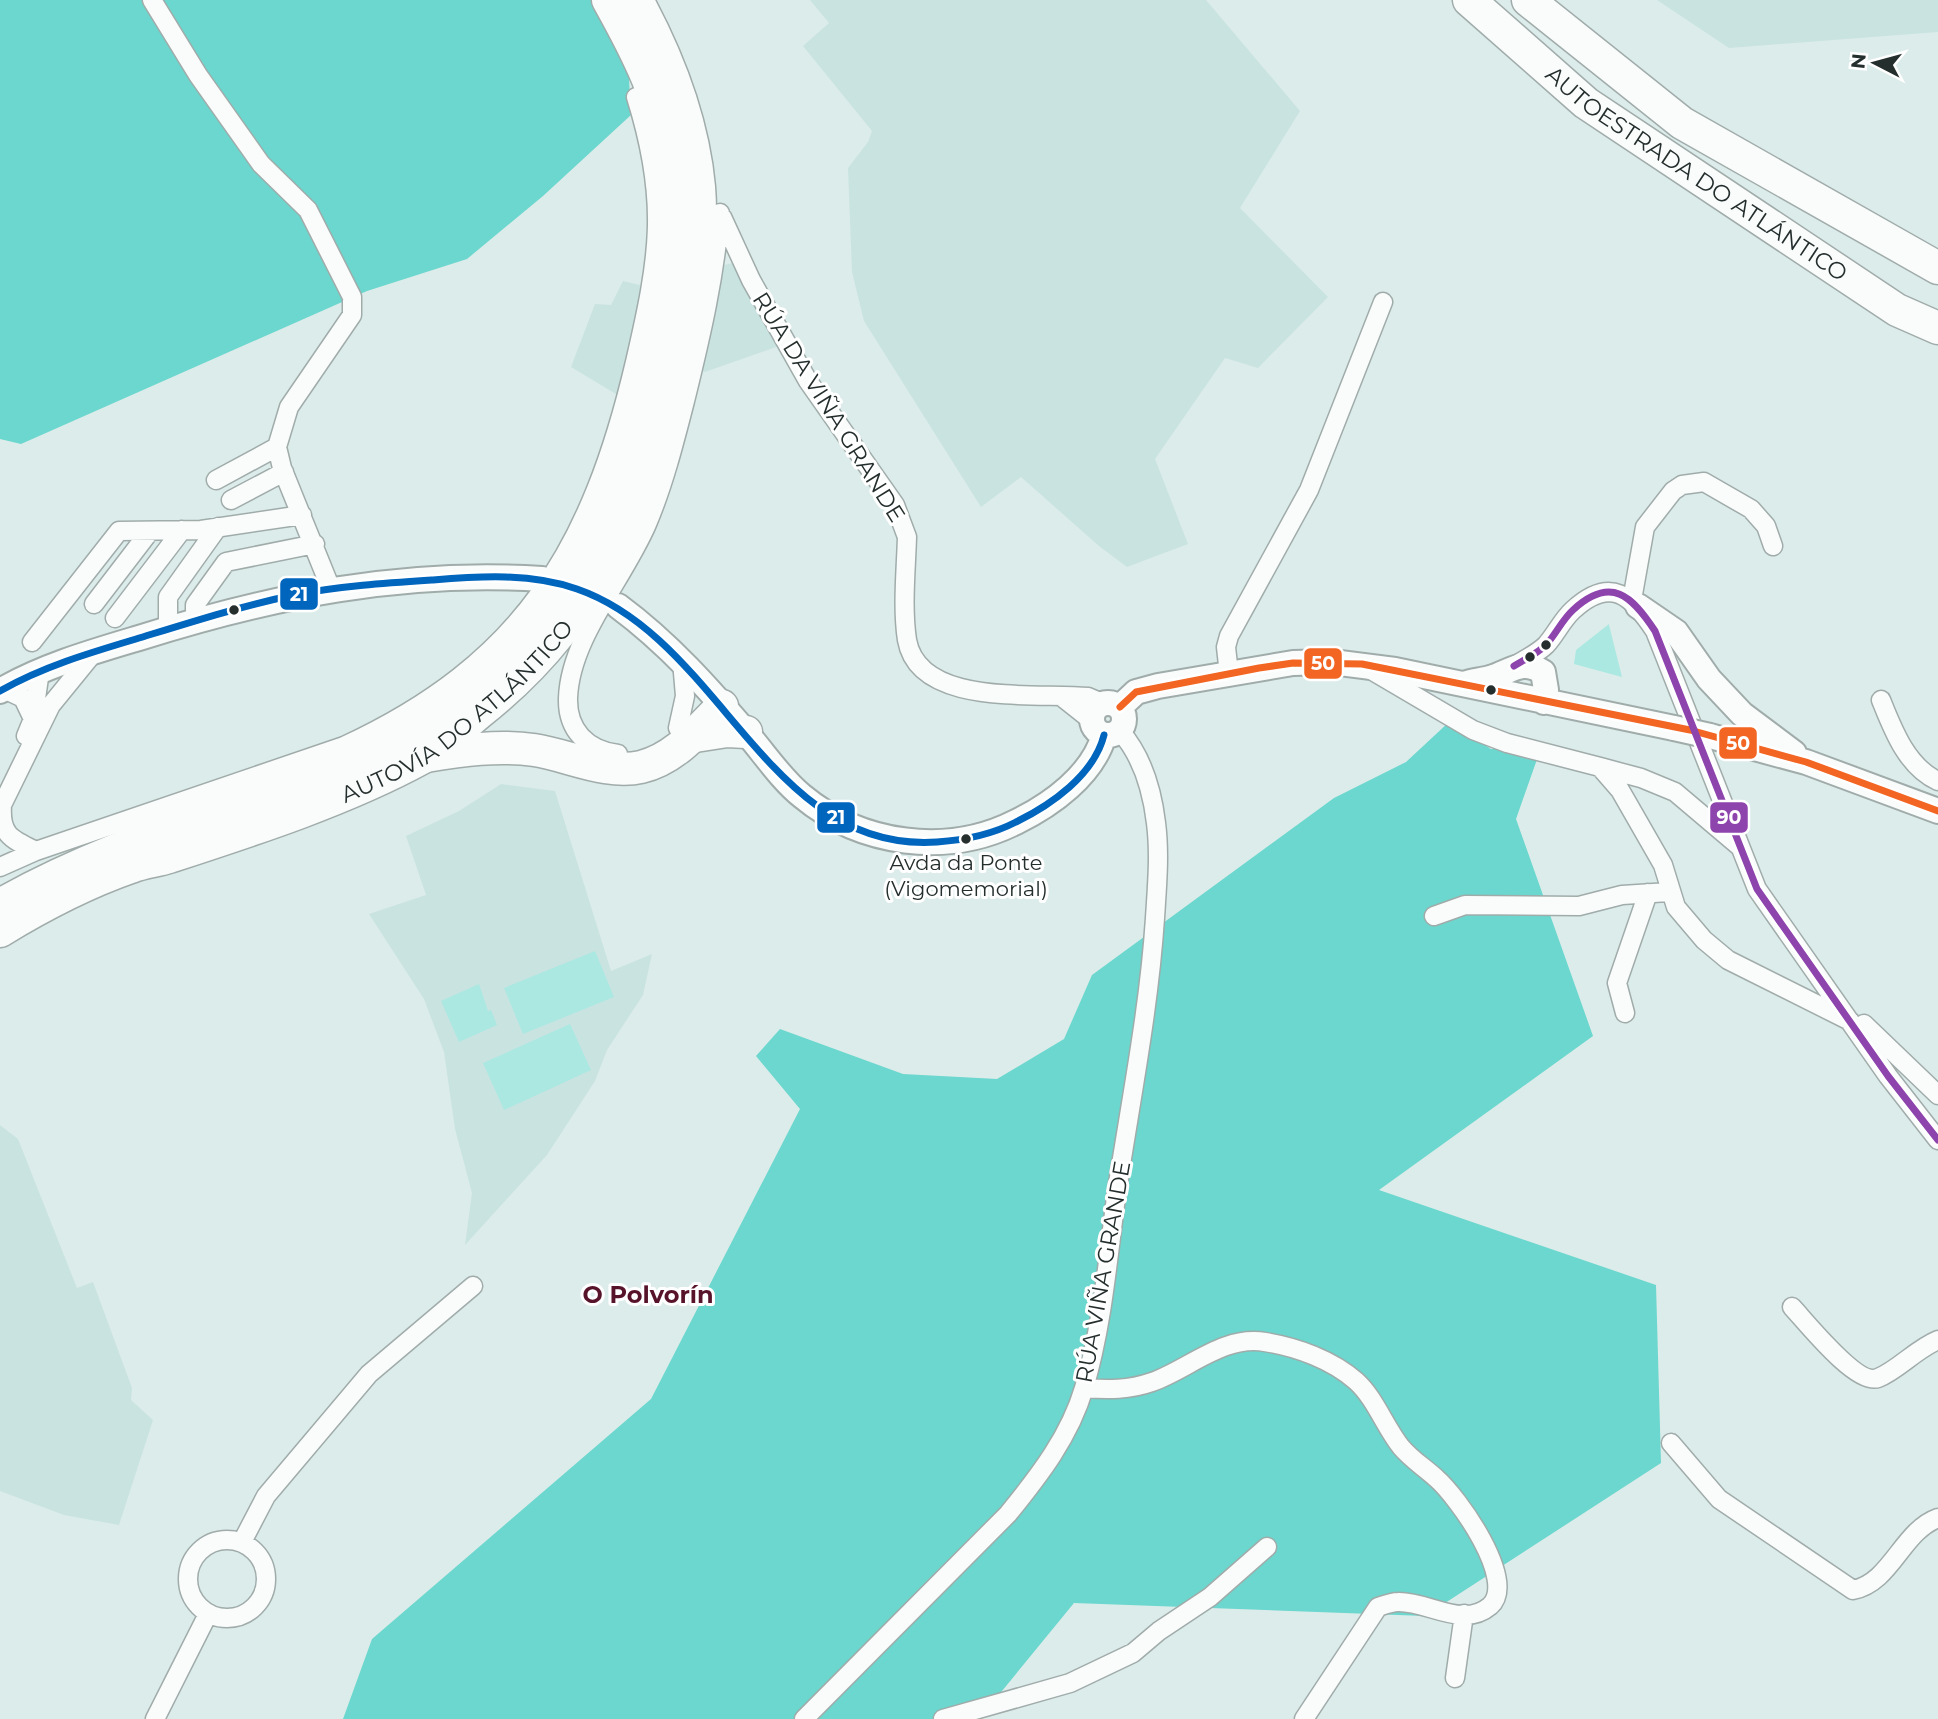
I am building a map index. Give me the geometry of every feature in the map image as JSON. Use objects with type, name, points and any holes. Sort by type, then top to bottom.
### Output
[{"type":"highway","points":[[587,0],[636,97]]},
{"type":"highway","name":"AUTOVÍA DO ATLÁNTICO","points":[[0,905],[75,866],[316,778],[413,733],[482,683],[516,651],[566,589],[608,512],[625,469],[665,313],[676,237],[675,187],[664,123],[648,81],[608,0]]},
{"type":"highway","name":"AUTOVÍA DO ATLÁNTICO","points":[[0,931],[76,890],[132,866],[167,858],[335,798],[425,756],[495,701],[535,663],[579,610],[611,558],[644,478],[683,335],[700,234],[699,188],[688,126],[654,30],[637,0]]},
{"type":"highway","points":[[1443,0],[1480,33],[1586,103]]},
{"type":"highway","name":"AUTOESTRADA DO ATLÁNTICO","points":[[1469,0],[1586,103],[1897,310],[1938,328]]},
{"type":"highway","name":"AUTOESTRADA DO ATLÁNTICO","points":[[1528,0],[1682,123],[1938,268]]},
{"type":"highway","points":[[654,30],[677,54],[694,93],[707,135],[720,213]]},
{"type":"highway","points":[[461,750],[522,702],[579,646]]},
{"type":"highway","points":[[425,756],[461,750],[535,750],[631,767],[663,757],[718,702]]},
{"type":"highway","points":[[687,732],[746,732]]},
{"type":"street","points":[[152,0],[261,164],[307,210],[352,297],[352,315],[289,407],[277,446],[284,472],[331,589]]},
{"type":"street","points":[[0,867],[36,851],[256,778],[344,746],[383,728],[462,677],[540,595],[572,546],[607,464],[625,405],[652,286],[658,233],[656,171],[636,97]]},
{"type":"street","points":[[682,661],[687,732],[640,753],[610,753],[585,743],[570,719],[570,677],[579,646],[625,570],[648,523],[678,427],[708,309],[720,213]]},
{"type":"street","name":"RÚA DA VIÑA GRANDE","points":[[720,213],[808,381],[895,505],[903,523],[907,537],[907,639],[918,666],[930,678],[988,692],[1088,697],[1107,719]]},
{"type":"street","points":[[717,253],[738,251]]},
{"type":"street","points":[[1229,674],[1226,647],[1229,636],[1310,489],[1383,302]]},
{"type":"street","points":[[216,480],[277,446]]},
{"type":"street","points":[[231,500],[284,472]]},
{"type":"street","points":[[1773,547],[1766,526],[1751,509],[1704,482],[1682,485],[1673,491],[1645,527],[1635,603],[1655,631],[1740,847],[1767,906],[1938,1140]]},
{"type":"street","points":[[32,642],[118,531],[218,527],[302,515]]},
{"type":"street","points":[[168,629],[168,597],[218,527]]},
{"type":"street","points":[[115,618],[181,530]]},
{"type":"street","points":[[94,604],[149,531]]},
{"type":"street","points":[[195,621],[195,605],[226,562],[315,544]]},
{"type":"street","points":[[2,690],[40,671],[95,651],[293,595],[331,589],[461,578],[542,579]]},
{"type":"street","points":[[1507,677],[1544,646],[1572,611],[1584,602],[1605,594],[1618,593],[1676,632],[1709,679],[1742,714],[1806,762]]},
{"type":"street","points":[[618,606],[652,631],[682,661],[799,794],[821,811],[859,831],[923,843],[970,839],[1003,829],[1030,815],[1078,777],[1096,755],[1107,719],[1136,692],[1293,663],[1362,664],[1459,684],[1507,677],[1531,664],[1543,672]]},
{"type":"street","points":[[1544,646],[1544,702]]},
{"type":"street","points":[[36,851],[5,839],[1,824],[2,806],[51,705],[95,651]]},
{"type":"street","points":[[1362,664],[1473,730],[1507,743],[1641,778],[1675,792],[1740,847]]},
{"type":"street","points":[[40,671],[50,688],[51,705]]},
{"type":"street","points":[[0,788],[33,719],[40,671]]},
{"type":"street","points":[[1507,677],[1544,702],[1710,736],[1806,762],[1938,811]]},
{"type":"street","points":[[2,690],[23,698],[33,719]]},
{"type":"street","points":[[1881,700],[1909,757],[1925,775],[1938,781]]},
{"type":"street","name":"RÚA VIÑA GRANDE","points":[[804,1719],[1008,1514],[1033,1483],[1064,1436],[1084,1388],[1100,1314],[1139,1063],[1154,943],[1158,864],[1156,822],[1149,785],[1136,751],[1107,719]]},
{"type":"street","points":[[1600,767],[1620,790],[1663,865],[1675,907],[1704,940],[1728,960],[1853,1025],[1864,1024],[1938,1095]]},
{"type":"street","points":[[1434,916],[1465,905],[1579,906],[1622,895],[1669,892]]},
{"type":"street","points":[[1625,1013],[1617,983],[1648,893]]},
{"type":"street","points":[[243,1542],[266,1496],[369,1374],[473,1286]]},
{"type":"street","points":[[1792,1307],[1853,1371],[1866,1380],[1878,1378],[1922,1346],[1938,1340]]},
{"type":"street","points":[[1084,1388],[1113,1391],[1152,1382],[1239,1341],[1264,1342],[1327,1360],[1358,1383],[1413,1462],[1448,1490],[1478,1533],[1499,1579],[1499,1590],[1491,1605],[1474,1615],[1397,1601],[1378,1607],[1304,1719]]},
{"type":"street","points":[[1671,1443],[1719,1499],[1853,1590],[1878,1577],[1916,1532],[1938,1518]]},
{"type":"street","points":[[216,1541],[243,1542],[262,1559],[266,1572],[263,1597],[245,1615],[220,1618],[208,1614],[190,1594],[187,1581],[195,1556],[216,1541]]},
{"type":"street","points":[[943,1719],[1070,1683],[1133,1653],[1158,1631],[1210,1597],[1267,1547]]},
{"type":"street","points":[[155,1719],[208,1614]]},
{"type":"street","points":[[1455,1678],[1464,1614]]},
{"type":"shaded area","points":[[0,0],[597,0],[628,60],[631,115],[543,196],[467,259],[367,291],[21,444],[0,439]]},
{"type":"shaded area","points":[[810,0],[1206,0],[1300,111],[1240,208],[1328,297],[1258,368],[1225,358],[1155,459],[1188,544],[1127,567],[1099,546],[1021,477],[981,507],[864,321],[852,272],[848,168],[868,142],[872,131],[803,46],[829,23]]},
{"type":"shaded area","points":[[1657,0],[1938,0],[1938,32],[1729,48]]},
{"type":"shaded area","points":[[736,262],[779,346],[705,372],[698,369],[721,266]]},
{"type":"shaded area","points":[[623,281],[648,287],[621,397],[571,367],[595,304],[611,305]]},
{"type":"shaded area","points":[[1609,624],[1622,677],[1574,664],[1576,650]]},
{"type":"shaded area","points":[[1449,722],[1491,749],[1541,748],[1516,819],[1593,1036],[1379,1190],[1656,1285],[1661,1463],[1425,1616],[1074,1603],[979,1719],[343,1719],[372,1639],[651,1399],[800,1109],[756,1056],[780,1029],[903,1074],[997,1079],[1064,1039],[1092,975],[1334,798],[1406,762]]},
{"type":"shaded area","points":[[501,784],[555,791],[611,971],[652,954],[643,995],[607,1050],[595,1081],[547,1155],[465,1245],[472,1193],[455,1129],[444,1052],[424,999],[369,914],[426,895],[406,836],[459,811]]},
{"type":"shaded area","points":[[595,951],[614,997],[523,1034],[504,988]]},
{"type":"shaded area","points":[[479,984],[488,1011],[491,1010],[497,1025],[459,1042],[441,1001]]},
{"type":"shaded area","points":[[570,1024],[591,1070],[504,1110],[483,1063]]},
{"type":"shaded area","points":[[0,1125],[18,1139],[77,1288],[93,1282],[132,1388],[131,1400],[153,1420],[119,1525],[64,1515],[0,1491]]},
{"type":"transit line","name":"21","points":[[0,691],[83,655],[274,599],[363,585],[506,577],[542,580],[577,589],[627,615],[671,651],[787,780],[830,815],[879,837],[937,842],[978,836],[1007,827],[1057,798],[1081,776],[1099,750],[1104,735]]},
{"type":"transit line","name":"90","points":[[1514,666],[1543,648],[1573,610],[1586,599],[1610,592],[1620,594],[1638,608],[1655,631],[1757,889],[1888,1076],[1938,1140]]},
{"type":"transit line","name":"50","points":[[1120,707],[1136,692],[1259,668],[1293,663],[1362,664],[1690,730],[1806,762],[1938,811]]},
{"type":"place","name":"Avda da Ponte (Vigomemorial)","points":[[966,839]]},
{"type":"district","name":"O Polvorín","points":[[648,1294]]}]
